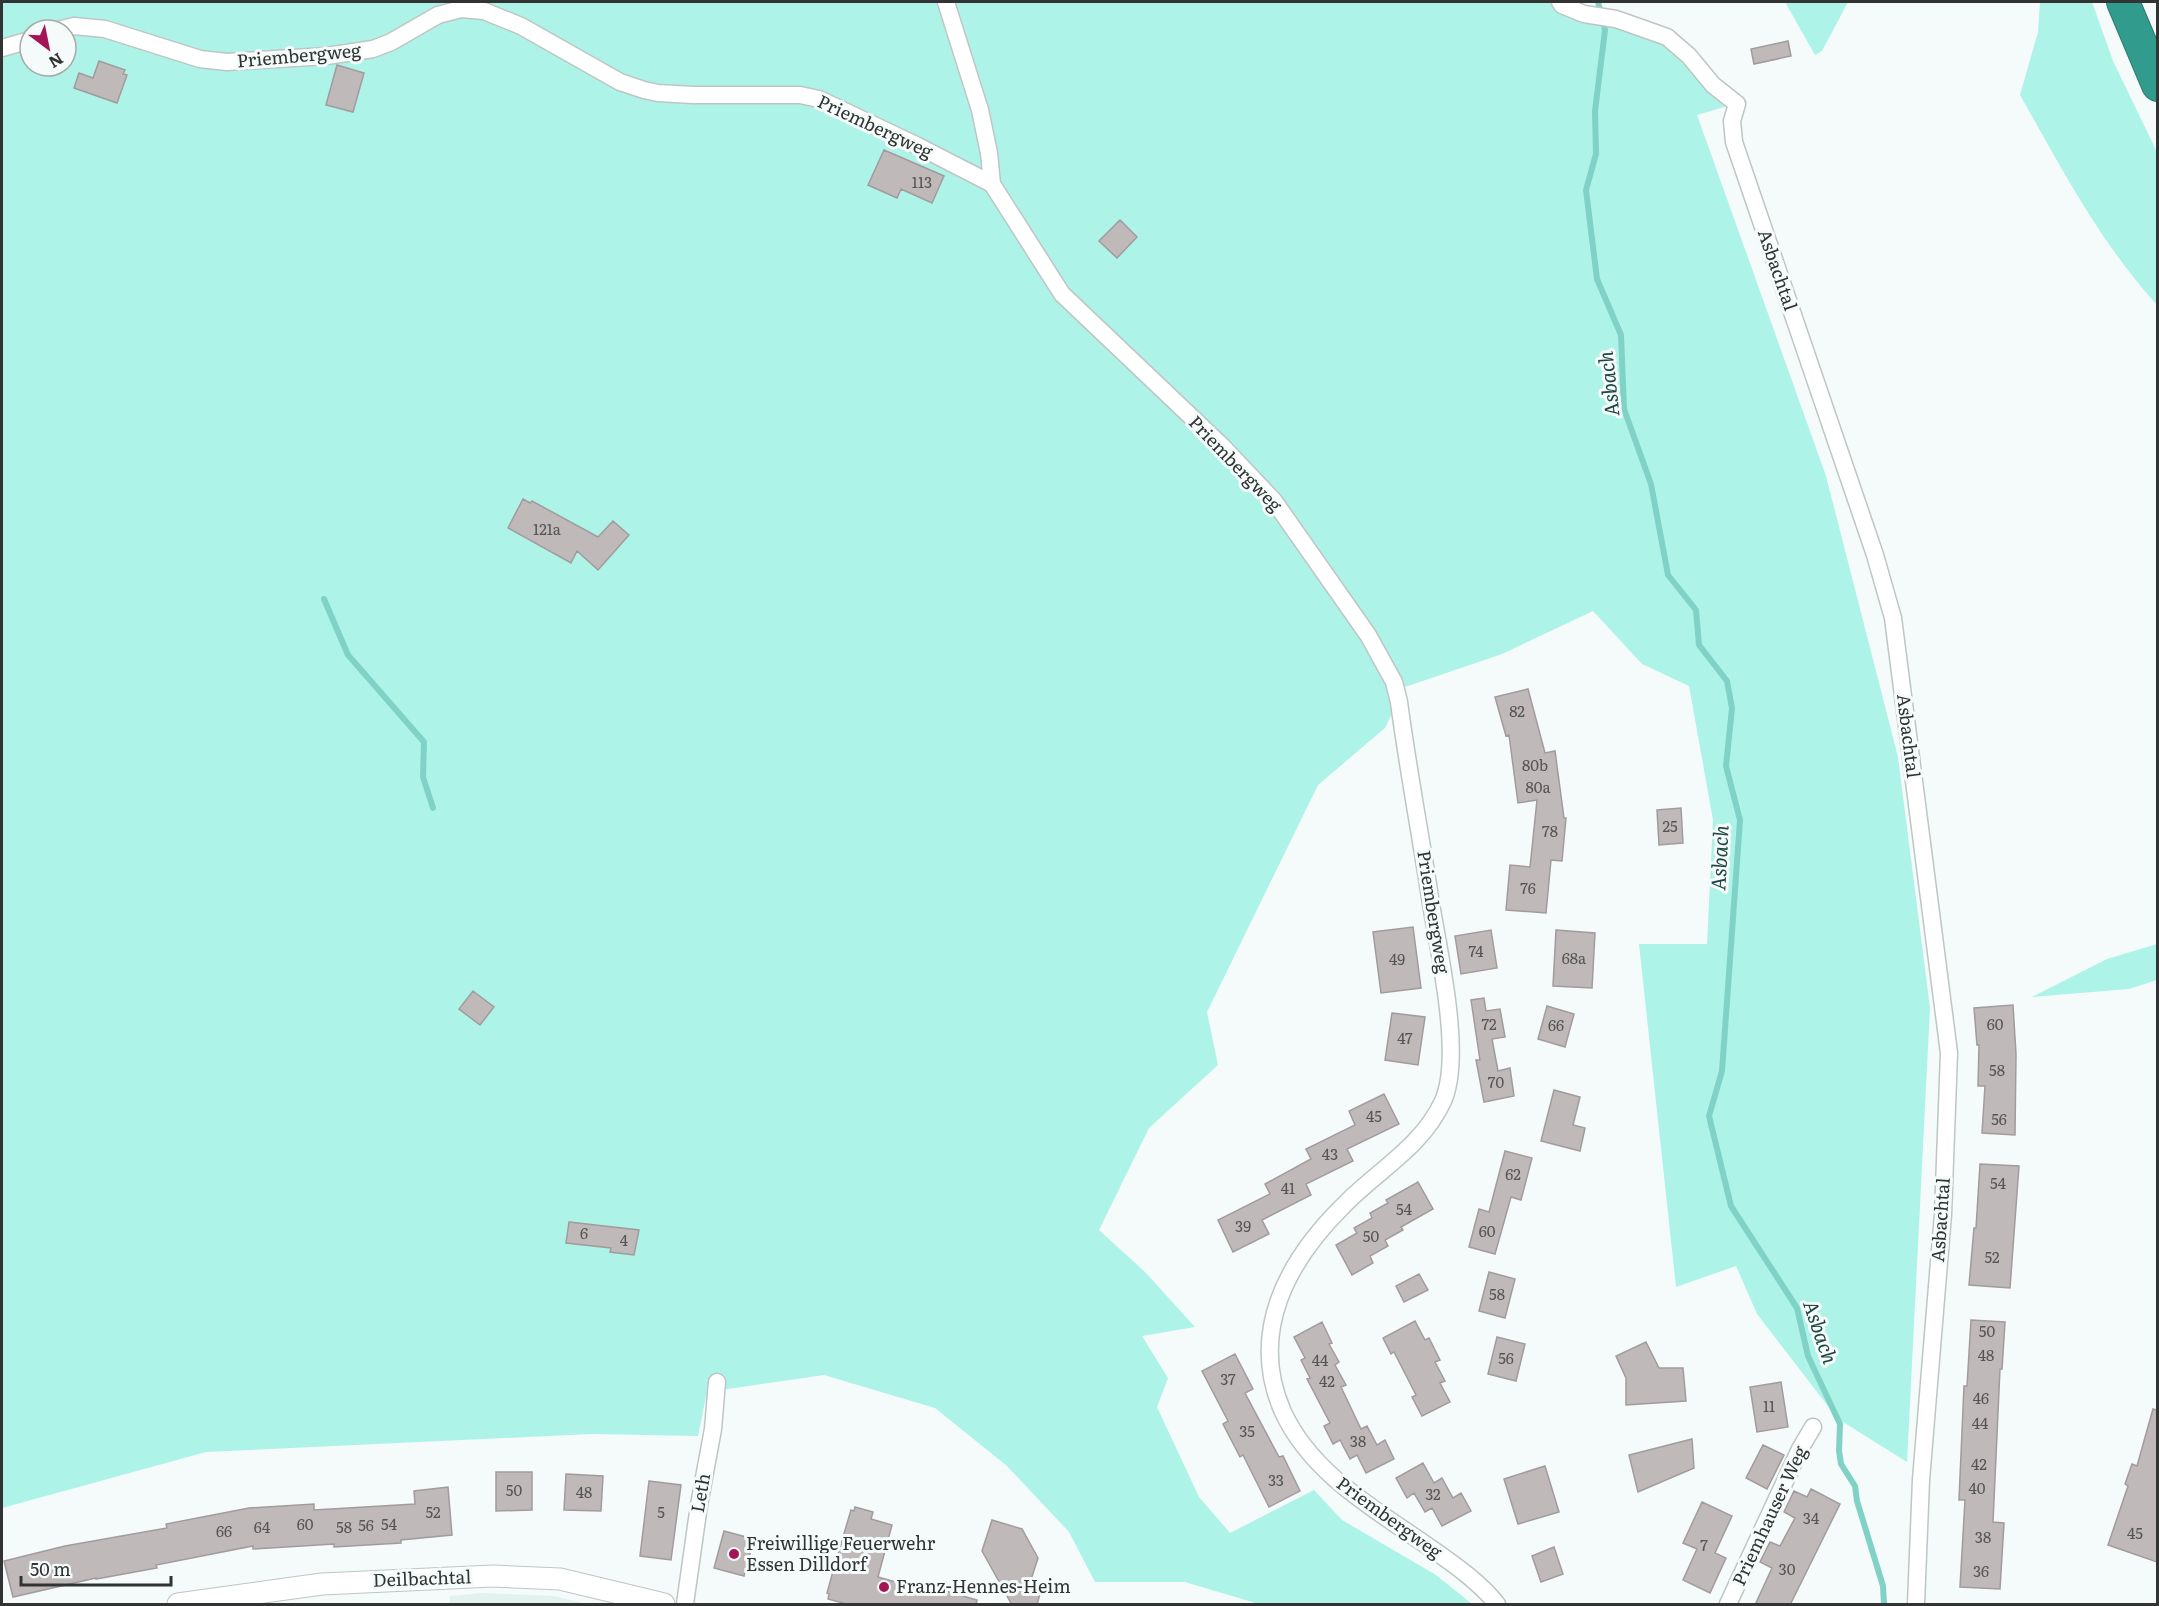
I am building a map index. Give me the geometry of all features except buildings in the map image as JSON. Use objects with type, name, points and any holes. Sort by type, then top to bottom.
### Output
[{"type":"highway","points":[[2123,2],[2157,85]]},
{"type":"street","points":[[946,2],[980,110],[989,153],[992,184]]},
{"type":"street","name":"Asbachtal","points":[[1560,2],[1584,14],[1616,19],[1667,37],[1689,56],[1713,85],[1737,104],[1732,121],[1734,142],[1875,555],[1893,618],[1949,1053],[1943,1214],[1921,1480],[1916,1605]]},
{"type":"street","name":"Priembergweg","points":[[78,26],[105,29],[200,59],[227,62],[327,57],[374,49],[438,15],[460,9],[484,10],[521,26],[620,82],[644,90],[693,95],[800,95],[819,99],[872,122],[992,184],[1062,294],[1108,341],[1223,447],[1274,501],[1368,635],[1394,682],[1442,973],[1449,1028],[1451,1065],[1449,1083],[1433,1121],[1407,1151],[1344,1204],[1295,1266],[1278,1298],[1270,1345],[1271,1368],[1275,1390],[1284,1413],[1296,1435],[1319,1463],[1353,1494],[1471,1578],[1497,1605]]},
{"type":"street","points":[[2,48],[18,43]]},
{"type":"street","name":"Leth","points":[[685,1605],[699,1504],[713,1429],[717,1382]]},
{"type":"street","name":"Priemhauser Weg","points":[[1728,1605],[1800,1449],[1813,1428]]},
{"type":"street","name":"Deilbachtal","points":[[178,1605],[322,1584],[493,1576],[560,1579],[664,1605]]},
{"type":"shaded area","points":[[482,1593],[554,1596],[586,1604],[450,1604],[450,1596]]},
{"type":"green space","points":[[2,2],[1556,2],[1664,39],[1731,105],[1697,115],[1826,476],[1898,757],[1930,1008],[1907,1462],[1834,1414],[1757,1314],[1736,1266],[1676,1287],[1639,944],[1707,944],[1713,820],[1689,686],[1642,664],[1593,611],[1502,654],[1405,687],[1385,728],[1318,785],[1207,1012],[1218,1065],[1149,1128],[1099,1230],[1145,1272],[1195,1327],[1142,1336],[1168,1378],[1157,1407],[1199,1497],[1230,1533],[1314,1490],[1342,1520],[1436,1575],[1472,1604],[1259,1604],[1185,1582],[1095,1582],[1069,1532],[1007,1466],[935,1408],[824,1375],[707,1392],[698,1436],[591,1434],[206,1452],[2,1508]]},
{"type":"green space","points":[[1785,2],[1848,2],[1822,51],[1815,55]]},
{"type":"green space","points":[[2040,2],[2092,2],[2113,61],[2157,152],[2157,305],[2136,281],[2099,230],[2020,95],[2038,32]]},
{"type":"green space","points":[[2157,944],[2157,980],[2129,989],[2032,997],[2107,959]]},
{"type":"waterway","name":"Asbach","points":[[1598,2],[1605,30],[1595,111],[1596,154],[1586,190],[1597,279],[1621,335],[1624,409],[1651,484],[1668,575],[1696,610],[1699,645],[1727,681],[1732,708],[1726,766],[1740,820],[1722,1071],[1709,1116],[1731,1206],[1797,1308],[1808,1356],[1840,1424],[1841,1464],[1855,1486],[1857,1501],[1883,1586],[1884,1604]]},
{"type":"waterway","points":[[324,599],[348,655],[424,742],[423,777],[433,808]]},
{"type":"place","name":"Freiwillige Feuerwehr Essen Dilldorf","points":[[734,1554]]},
{"type":"place","name":"Franz-Hennes-Heim","points":[[884,1587]]}]
